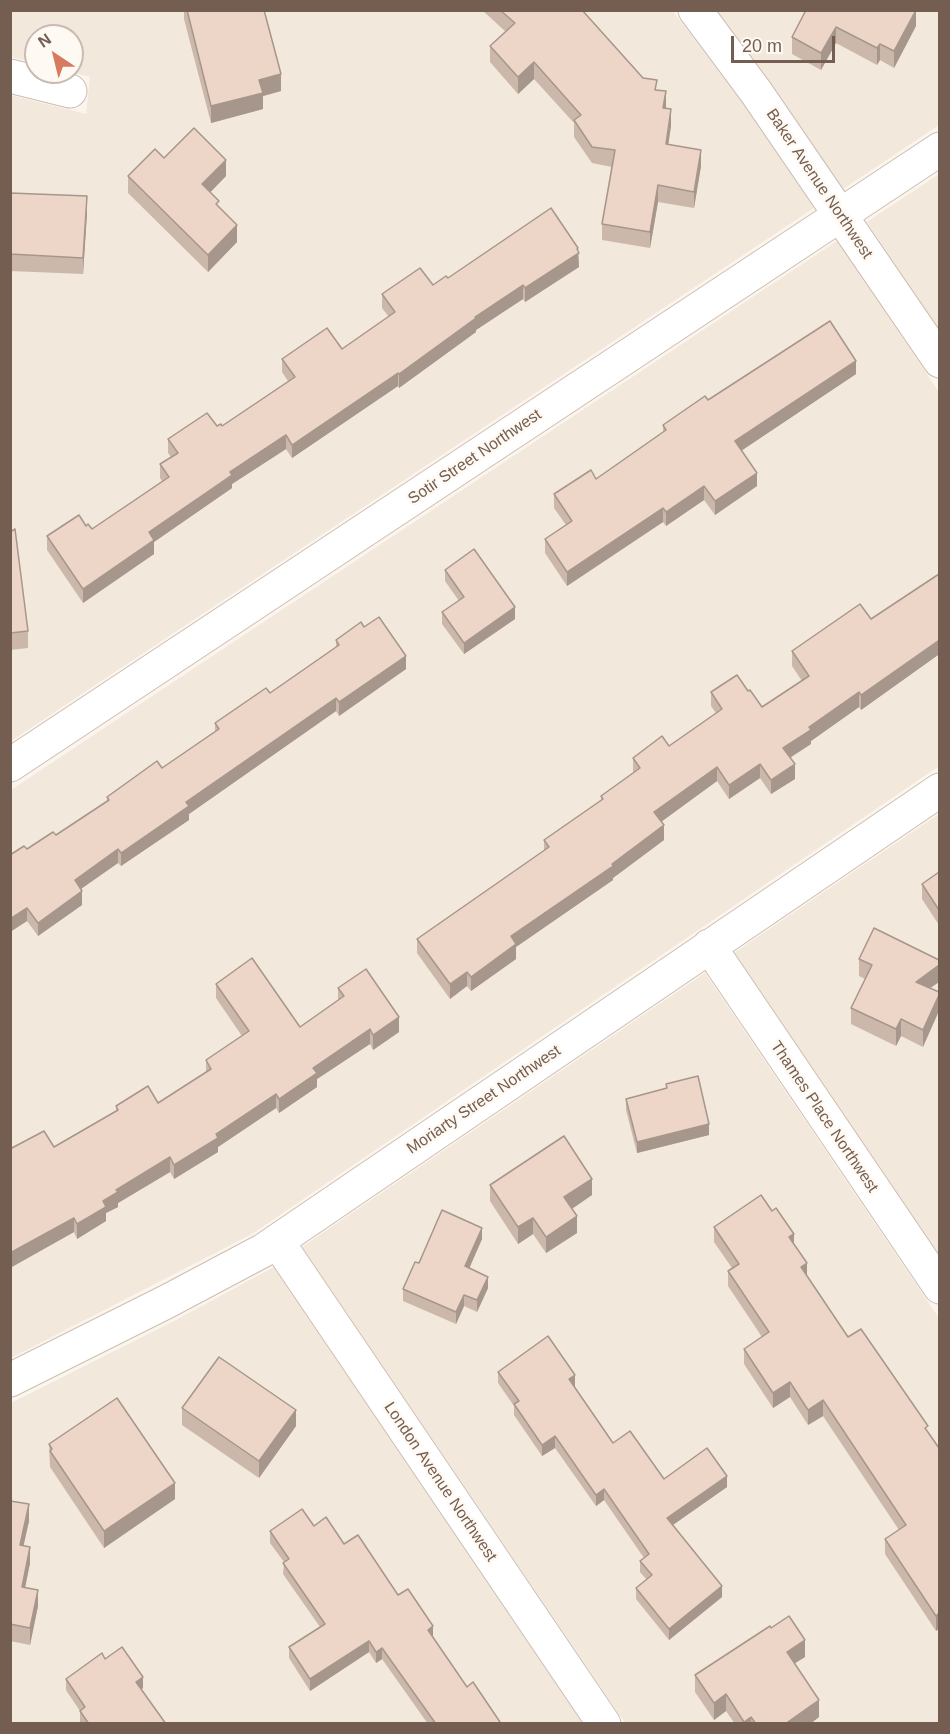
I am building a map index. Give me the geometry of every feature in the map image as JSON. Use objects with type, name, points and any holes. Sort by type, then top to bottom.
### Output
[{"type":"street","name":"Baker Avenue Northwest","points":[[695,10],[756,92],[939,361]]},
{"type":"street","points":[[10,76],[70,91]]},
{"type":"street","name":"Sotir Street Northwest","points":[[10,765],[939,149]]},
{"type":"street","name":"Moriarty Street Northwest","points":[[10,1380],[264,1250],[939,790]]},
{"type":"street","name":"Thames Place Northwest","points":[[709,946],[939,1287]]},
{"type":"street","name":"London Avenue Northwest","points":[[277,1241],[604,1724]]},
{"type":"shaded area","points":[[11,11],[673,11],[742,102],[814,208],[11,741],[10,95],[86,114],[90,77],[84,75],[84,24],[24,24],[24,60],[11,57]]},
{"type":"shaded area","points":[[717,11],[939,11],[939,125],[843,189],[770,82]]},
{"type":"shaded area","points":[[939,174],[939,329],[867,222]]},
{"type":"shaded area","points":[[837,241],[939,392],[939,766],[252,1234],[11,1358],[11,790]]},
{"type":"shaded area","points":[[939,814],[939,1256],[734,953]]},
{"type":"shaded area","points":[[705,973],[939,1318],[939,1723],[625,1723],[302,1247]]},
{"type":"shaded area","points":[[274,1267],[583,1723],[11,1724],[11,1403],[176,1320]]},
{"type":"building","points":[[187,10],[264,10],[281,74],[259,80],[263,93],[211,106]]},
{"type":"building","points":[[500,10],[582,10],[643,78],[657,80],[655,90],[666,91],[663,108],[671,109],[666,144],[701,150],[694,192],[658,185],[650,232],[602,224],[615,150],[592,147],[574,120],[581,115],[534,62],[518,77],[490,46],[515,23]]},
{"type":"building","points":[[806,10],[916,10],[894,51],[880,44],[877,48],[836,27],[821,53],[792,37]]},
{"type":"building","points":[[194,128],[226,160],[202,184],[219,201],[216,204],[237,225],[208,255],[128,176],[155,149],[164,158]]},
{"type":"building","points":[[10,193],[87,196],[83,258],[10,254]]},
{"type":"building","points":[[551,208],[579,253],[525,288],[523,285],[475,317],[399,374],[292,445],[286,435],[230,472],[232,475],[149,532],[154,540],[83,589],[47,536],[79,515],[86,526],[88,524],[92,529],[169,477],[160,464],[178,453],[168,439],[207,413],[217,426],[221,424],[222,426],[295,377],[282,359],[327,328],[342,349],[395,312],[382,294],[420,268],[433,285],[446,276],[448,278]]},
{"type":"building","points":[[830,321],[856,361],[735,441],[757,473],[715,501],[704,486],[666,512],[663,508],[567,572],[545,539],[572,521],[554,494],[591,470],[596,479],[666,430],[663,425],[705,396],[708,400]]},
{"type":"building","points":[[15,529],[28,631],[10,633],[10,532]]},
{"type":"building","points":[[474,549],[515,607],[464,643],[442,612],[464,597],[445,570]]},
{"type":"building","points":[[939,574],[939,642],[861,695],[859,692],[809,727],[811,730],[783,748],[795,764],[771,780],[760,764],[729,785],[717,767],[654,812],[664,825],[612,864],[613,866],[511,936],[516,944],[471,977],[467,972],[450,984],[417,939],[549,847],[544,840],[603,799],[601,796],[640,768],[633,758],[662,736],[669,746],[722,709],[711,692],[737,675],[762,707],[809,676],[792,651],[860,604],[871,619]]},
{"type":"building","points":[[379,617],[406,656],[339,702],[336,698],[186,802],[189,806],[121,853],[118,849],[75,880],[82,891],[38,923],[27,908],[10,919],[10,855],[24,846],[27,849],[53,832],[56,835],[109,800],[107,797],[157,761],[162,768],[219,729],[215,723],[266,688],[270,693],[339,645],[336,640],[361,622],[364,627]]},
{"type":"building","points":[[939,872],[939,910],[922,884]]},
{"type":"building","points":[[874,928],[939,960],[939,965],[916,982],[939,992],[923,1030],[901,1019],[896,1029],[851,1008],[872,965],[859,959]]},
{"type":"building","points":[[252,958],[300,1027],[344,996],[338,988],[366,969],[399,1017],[373,1035],[370,1029],[313,1068],[317,1073],[279,1099],[276,1094],[216,1134],[218,1138],[174,1165],[170,1157],[116,1190],[118,1192],[103,1201],[106,1207],[77,1224],[74,1218],[10,1253],[10,1149],[44,1131],[54,1147],[118,1110],[116,1106],[148,1086],[158,1103],[211,1069],[206,1060],[249,1031],[216,984]]},
{"type":"building","points":[[698,1076],[709,1124],[637,1142],[626,1099],[667,1088],[666,1084]]},
{"type":"building","points":[[564,1136],[592,1179],[564,1197],[577,1216],[546,1237],[533,1218],[518,1227],[490,1185]]},
{"type":"building","points":[[761,1195],[772,1211],[776,1208],[794,1234],[789,1237],[807,1263],[801,1267],[848,1337],[861,1329],[928,1426],[925,1428],[939,1448],[939,1613],[936,1616],[885,1539],[906,1525],[823,1400],[808,1410],[790,1382],[773,1393],[744,1349],[769,1332],[728,1271],[739,1264],[714,1227]]},
{"type":"building","points":[[442,1210],[482,1228],[465,1266],[488,1277],[477,1300],[464,1295],[456,1312],[403,1289],[415,1262],[419,1263]]},
{"type":"building","points":[[548,1336],[575,1375],[569,1379],[613,1443],[630,1431],[664,1479],[707,1448],[727,1476],[667,1518],[722,1586],[669,1629],[636,1588],[652,1575],[640,1561],[649,1554],[604,1489],[596,1495],[555,1436],[542,1445],[514,1404],[519,1401],[498,1372]]},
{"type":"building","points":[[219,1357],[296,1410],[259,1461],[182,1408]]},
{"type":"building","points":[[117,1398],[175,1483],[104,1531],[50,1451],[52,1449],[49,1444]]},
{"type":"building","points":[[10,1501],[29,1504],[20,1545],[30,1547],[22,1587],[38,1590],[30,1628],[10,1624]]},
{"type":"building","points":[[302,1509],[314,1526],[326,1517],[344,1544],[358,1535],[398,1595],[408,1589],[433,1626],[428,1630],[467,1687],[473,1682],[500,1722],[497,1724],[436,1724],[382,1648],[376,1652],[369,1641],[310,1679],[289,1647],[325,1624],[283,1563],[289,1559],[270,1531]]},
{"type":"building","points":[[789,1616],[805,1640],[787,1652],[819,1700],[785,1724],[756,1724],[751,1717],[744,1722],[726,1694],[714,1703],[695,1675]]},
{"type":"building","points":[[122,1647],[143,1677],[136,1682],[166,1724],[89,1724],[80,1711],[85,1707],[66,1679],[102,1653],[105,1659]]}]
